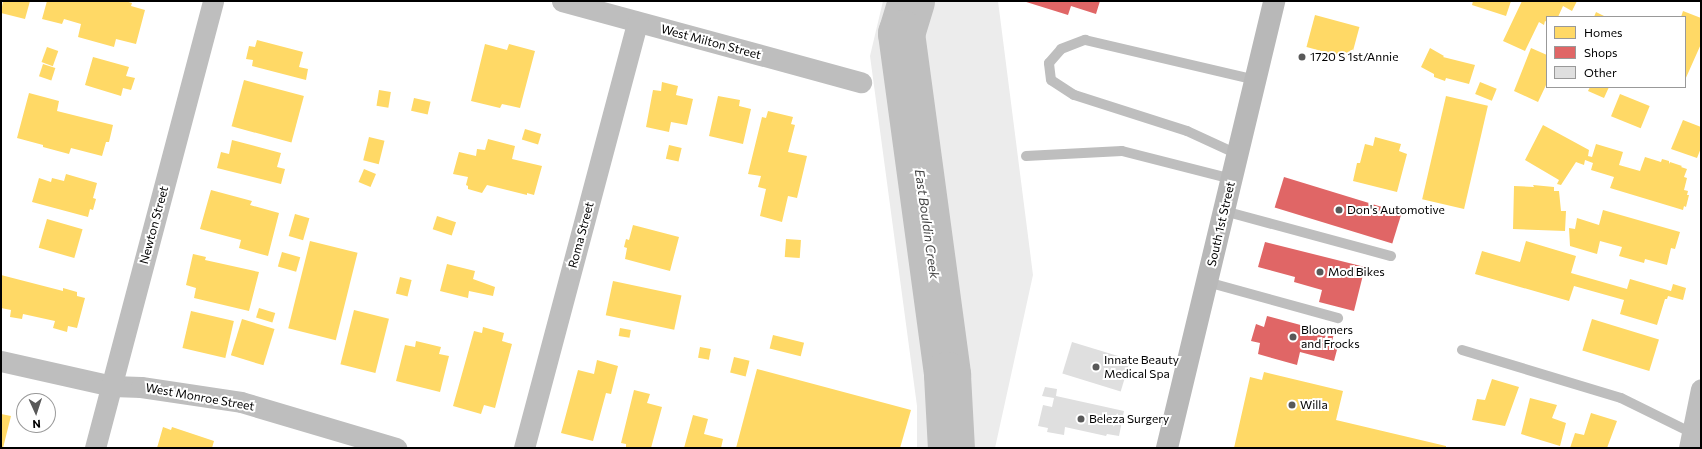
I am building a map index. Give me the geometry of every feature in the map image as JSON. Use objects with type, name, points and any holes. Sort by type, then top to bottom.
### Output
[{"type":"main road","name":"South 1st Street","points":[[1167,448],[1274,1]]},
{"type":"street","name":"Newton Street","points":[[95,448],[213,1]]},
{"type":"street","name":"West Milton Street","points":[[562,1],[861,82]]},
{"type":"street","name":"Roma Street","points":[[524,448],[637,22]]},
{"type":"street","name":"West Monroe Street","points":[[1,361],[112,386],[141,387],[241,402],[396,448]]},
{"type":"street","points":[[1690,441],[1701,389]]},
{"type":"lane","points":[[1237,154],[1187,131],[1074,95],[1051,80],[1049,63],[1061,49],[1085,40],[1255,80]]},
{"type":"lane","points":[[1026,156],[1122,151],[1232,179]]},
{"type":"lane","points":[[1224,211],[1391,256]]},
{"type":"lane","points":[[1207,282],[1338,318]]},
{"type":"lane","points":[[1462,350],[1621,398],[1690,441]]},
{"type":"shaded area","points":[[883,1],[998,1],[1033,275],[995,448],[917,448],[917,406],[870,56]]},
{"type":"building: Homes","points":[[3,1],[30,1],[25,19],[1,13]]},
{"type":"building: Homes","points":[[47,1],[125,1],[132,3],[131,6],[145,10],[136,44],[116,39],[114,47],[78,37],[81,24],[64,19],[62,24],[42,19]]},
{"type":"building: Homes","points":[[1473,1],[1511,1],[1506,16],[1472,5]]},
{"type":"building: Homes","points":[[1522,1],[1577,1],[1572,11],[1563,6],[1558,16],[1546,16],[1544,25],[1539,22],[1525,51],[1503,41]]},
{"type":"building: Homes","points":[[1683,11],[1701,18],[1701,44],[1686,78],[1686,16],[1681,16]]},
{"type":"building: Homes","points":[[1596,12],[1604,16],[1594,16]]},
{"type":"building: Homes","points":[[1315,15],[1359,27],[1351,59],[1306,47]]},
{"type":"building: Homes","points":[[257,40],[303,52],[299,67],[308,69],[306,80],[252,66],[253,60],[246,59],[249,46],[255,47]]},
{"type":"building: Homes","points":[[485,44],[507,50],[509,44],[535,51],[520,108],[502,104],[500,108],[471,101]]},
{"type":"building: Homes","points":[[47,47],[58,51],[53,66],[42,62]]},
{"type":"building: Homes","points":[[1430,48],[1444,56],[1443,57],[1475,65],[1469,84],[1446,78],[1445,81],[1434,77],[1434,74],[1421,67]]},
{"type":"building: Homes","points":[[1531,48],[1546,55],[1546,85],[1538,102],[1514,91]]},
{"type":"building: Homes","points":[[93,57],[129,67],[126,76],[135,78],[131,90],[123,88],[121,96],[85,85]]},
{"type":"building: Homes","points":[[43,64],[55,68],[51,80],[39,76]]},
{"type":"building: Homes","points":[[244,80],[304,96],[291,142],[232,126]]},
{"type":"building: Homes","points":[[662,82],[678,86],[676,95],[693,99],[687,125],[671,122],[669,132],[646,127],[653,90],[661,91]]},
{"type":"building: Homes","points":[[1480,82],[1497,89],[1492,101],[1475,94]]},
{"type":"building: Homes","points":[[1590,88],[1609,88],[1604,98],[1588,91]]},
{"type":"building: Homes","points":[[379,90],[391,92],[388,108],[376,106]]},
{"type":"building: Homes","points":[[29,93],[59,101],[57,111],[113,125],[109,142],[106,142],[102,156],[71,148],[69,154],[17,138]]},
{"type":"building: Homes","points":[[1620,94],[1650,106],[1641,128],[1611,116]]},
{"type":"building: Homes","points":[[718,96],[740,100],[739,106],[751,109],[743,144],[709,136]]},
{"type":"building: Homes","points":[[1446,96],[1488,106],[1464,209],[1422,199]]},
{"type":"building: Homes","points":[[414,98],[431,102],[428,114],[411,111]]},
{"type":"building: Homes","points":[[768,111],[793,117],[791,124],[795,125],[788,152],[807,156],[797,198],[788,196],[782,222],[760,216],[766,189],[758,187],[761,176],[748,174],[762,117],[766,118]]},
{"type":"building: Homes","points":[[1683,120],[1701,127],[1701,148],[1697,158],[1671,149]]},
{"type":"building: Homes","points":[[1543,125],[1589,150],[1588,156],[1592,157],[1596,144],[1623,152],[1619,165],[1640,171],[1645,157],[1661,162],[1662,159],[1669,161],[1669,164],[1670,162],[1682,166],[1681,167],[1687,169],[1684,177],[1687,178],[1684,190],[1688,191],[1687,195],[1689,195],[1686,207],[1684,206],[1683,210],[1610,188],[1614,177],[1591,170],[1593,163],[1585,160],[1584,165],[1576,162],[1561,185],[1557,184],[1559,180],[1525,160]]},
{"type":"building: Homes","points":[[525,129],[541,134],[538,144],[522,140]]},
{"type":"building: Homes","points":[[369,137],[385,141],[379,164],[363,160]]},
{"type":"building: Homes","points":[[1375,137],[1401,144],[1399,151],[1407,154],[1397,192],[1353,181],[1357,163],[1360,163],[1365,144],[1373,146]]},
{"type":"building: Homes","points":[[488,139],[515,146],[512,159],[542,166],[534,195],[527,193],[527,195],[487,185],[482,193],[468,189],[468,186],[466,185],[468,177],[453,174],[459,152],[476,156],[477,149],[485,150]]},
{"type":"building: Homes","points":[[232,140],[281,153],[277,167],[285,169],[281,184],[217,168],[221,152],[229,154]]},
{"type":"building: Homes","points":[[669,145],[682,148],[679,162],[666,159]]},
{"type":"building: Homes","points":[[364,169],[376,174],[370,187],[359,182]]},
{"type":"building: Homes","points":[[66,174],[97,183],[93,198],[96,199],[93,210],[90,209],[88,217],[32,202],[39,178],[51,182],[52,178],[64,181]]},
{"type":"building: Homes","points":[[1533,185],[1554,187],[1554,191],[1559,191],[1561,211],[1566,211],[1565,231],[1513,229],[1514,186],[1534,187]]},
{"type":"building: Homes","points":[[211,190],[252,201],[250,205],[279,213],[268,256],[239,248],[241,240],[200,229]]},
{"type":"building: Homes","points":[[1603,210],[1680,232],[1675,249],[1671,248],[1667,265],[1645,259],[1644,263],[1619,256],[1622,247],[1600,241],[1597,254],[1570,246],[1569,228],[1575,229],[1577,218],[1599,225]]},
{"type":"building: Homes","points":[[295,214],[309,218],[303,240],[289,236]]},
{"type":"building: Homes","points":[[437,216],[456,222],[452,235],[433,229]]},
{"type":"building: Homes","points":[[47,219],[83,229],[74,258],[39,248]]},
{"type":"building: Homes","points":[[633,225],[679,237],[670,271],[625,259],[627,248],[624,247],[626,239],[629,240]]},
{"type":"building: Homes","points":[[786,239],[801,240],[800,258],[785,257]]},
{"type":"building: Homes","points":[[310,241],[358,253],[336,340],[288,328]]},
{"type":"building: Homes","points":[[1526,241],[1576,256],[1571,273],[1627,289],[1630,279],[1671,291],[1673,284],[1686,288],[1683,300],[1668,296],[1667,299],[1665,299],[1657,325],[1620,314],[1624,300],[1574,286],[1569,301],[1475,274],[1482,251],[1520,262]]},
{"type":"building: Homes","points":[[282,252],[300,257],[296,272],[278,266]]},
{"type":"building: Homes","points":[[193,254],[206,257],[205,260],[259,272],[249,311],[194,298],[196,288],[186,285]]},
{"type":"building: Homes","points":[[447,264],[475,271],[473,279],[495,287],[493,296],[469,291],[468,298],[440,291]]},
{"type":"building: Homes","points":[[1,275],[63,291],[63,288],[77,292],[77,296],[85,298],[77,328],[68,326],[67,332],[53,328],[55,321],[23,314],[22,319],[10,317],[11,310],[1,308]]},
{"type":"building: Homes","points":[[400,277],[412,280],[408,296],[396,293]]},
{"type":"building: Homes","points":[[613,281],[681,296],[674,330],[606,315]]},
{"type":"building: Homes","points":[[259,308],[275,313],[272,323],[256,318]]},
{"type":"building: Homes","points":[[354,310],[389,319],[375,373],[340,364]]},
{"type":"building: Homes","points":[[191,311],[234,321],[225,358],[182,348]]},
{"type":"building: Homes","points":[[242,319],[275,329],[263,365],[231,355]]},
{"type":"building: Homes","points":[[1592,319],[1659,339],[1649,371],[1582,351]]},
{"type":"building: Homes","points":[[483,327],[504,333],[502,341],[512,344],[495,408],[484,405],[481,414],[453,406],[474,331],[482,333]]},
{"type":"building: Homes","points":[[620,328],[631,330],[629,338],[619,336]]},
{"type":"building: Homes","points":[[773,335],[804,343],[801,356],[770,349]]},
{"type":"building: Homes","points":[[416,341],[441,347],[439,354],[449,356],[440,392],[396,381],[405,345],[415,347]]},
{"type":"building: Homes","points":[[700,347],[711,349],[709,360],[698,358]]},
{"type":"building: Homes","points":[[734,357],[750,361],[746,376],[730,373]]},
{"type":"building: Homes","points":[[597,360],[618,366],[611,394],[606,393],[593,441],[561,433],[578,370],[594,374]]},
{"type":"building: Homes","points":[[757,369],[911,410],[900,448],[736,448]]},
{"type":"building: Homes","name":"Willa","points":[[1264,372],[1343,391],[1336,420],[1446,446],[1446,448],[1234,448],[1250,377],[1262,380]]},
{"type":"building: Homes","points":[[1492,379],[1519,387],[1505,426],[1472,420],[1477,399],[1485,400]]},
{"type":"building: Homes","points":[[634,390],[650,394],[647,403],[662,407],[651,448],[626,448],[626,444],[621,443]]},
{"type":"building: Homes","points":[[1530,398],[1557,405],[1552,418],[1566,423],[1560,446],[1521,434]]},
{"type":"building: Homes","points":[[1591,413],[1617,421],[1607,448],[1570,448],[1575,433],[1584,435]]},
{"type":"building: Homes","points":[[1,414],[11,416],[3,448],[1,448]]},
{"type":"building: Homes","points":[[693,415],[708,419],[704,434],[723,439],[721,448],[684,448]]},
{"type":"building: Homes","points":[[163,427],[171,430],[172,427],[214,441],[212,448],[157,448]]},
{"type":"building: Shops","points":[[1023,1],[1100,1],[1096,14],[1071,6],[1068,15]]},
{"type":"building: Shops","name":"Don's Automotive","points":[[1284,177],[1402,213],[1392,244],[1275,208]]},
{"type":"building: Shops","name":"Mod Bikes","points":[[1265,242],[1365,267],[1354,311],[1319,302],[1322,290],[1294,282],[1295,277],[1258,267]]},
{"type":"building: Shops","name":"Bloomers and Frocks","points":[[1267,316],[1334,334],[1331,344],[1338,346],[1334,361],[1300,352],[1297,365],[1258,354],[1260,343],[1251,341],[1256,324],[1264,327]]},
{"type":"building: Other","name":"Innate Beauty Medical Spa","points":[[1072,342],[1130,360],[1121,391],[1062,374]]},
{"type":"building: Other","name":"Beleza Surgery","points":[[1045,387],[1057,389],[1056,396],[1124,411],[1119,436],[1107,434],[1106,436],[1065,427],[1064,435],[1047,432],[1048,428],[1038,426],[1043,405],[1052,407],[1054,398],[1042,396]]},
{"type":"waterway","name":"East Bouldin Creek","points":[[911,1],[901,33],[947,375],[951,448]]},
{"type":"place","name":"1720 S 1st/Annie","points":[[1302,57]]},
{"type":"place","name":"Don's Automotive","points":[[1339,210]]},
{"type":"place","name":"Mod Bikes","points":[[1320,272]]},
{"type":"place","name":"Bloomers and Frocks","points":[[1293,337]]},
{"type":"place","name":"Innate Beauty Medical Spa","points":[[1096,367]]},
{"type":"place","name":"Willa","points":[[1292,405]]},
{"type":"place","name":"Beleza Surgery","points":[[1081,419]]}]
